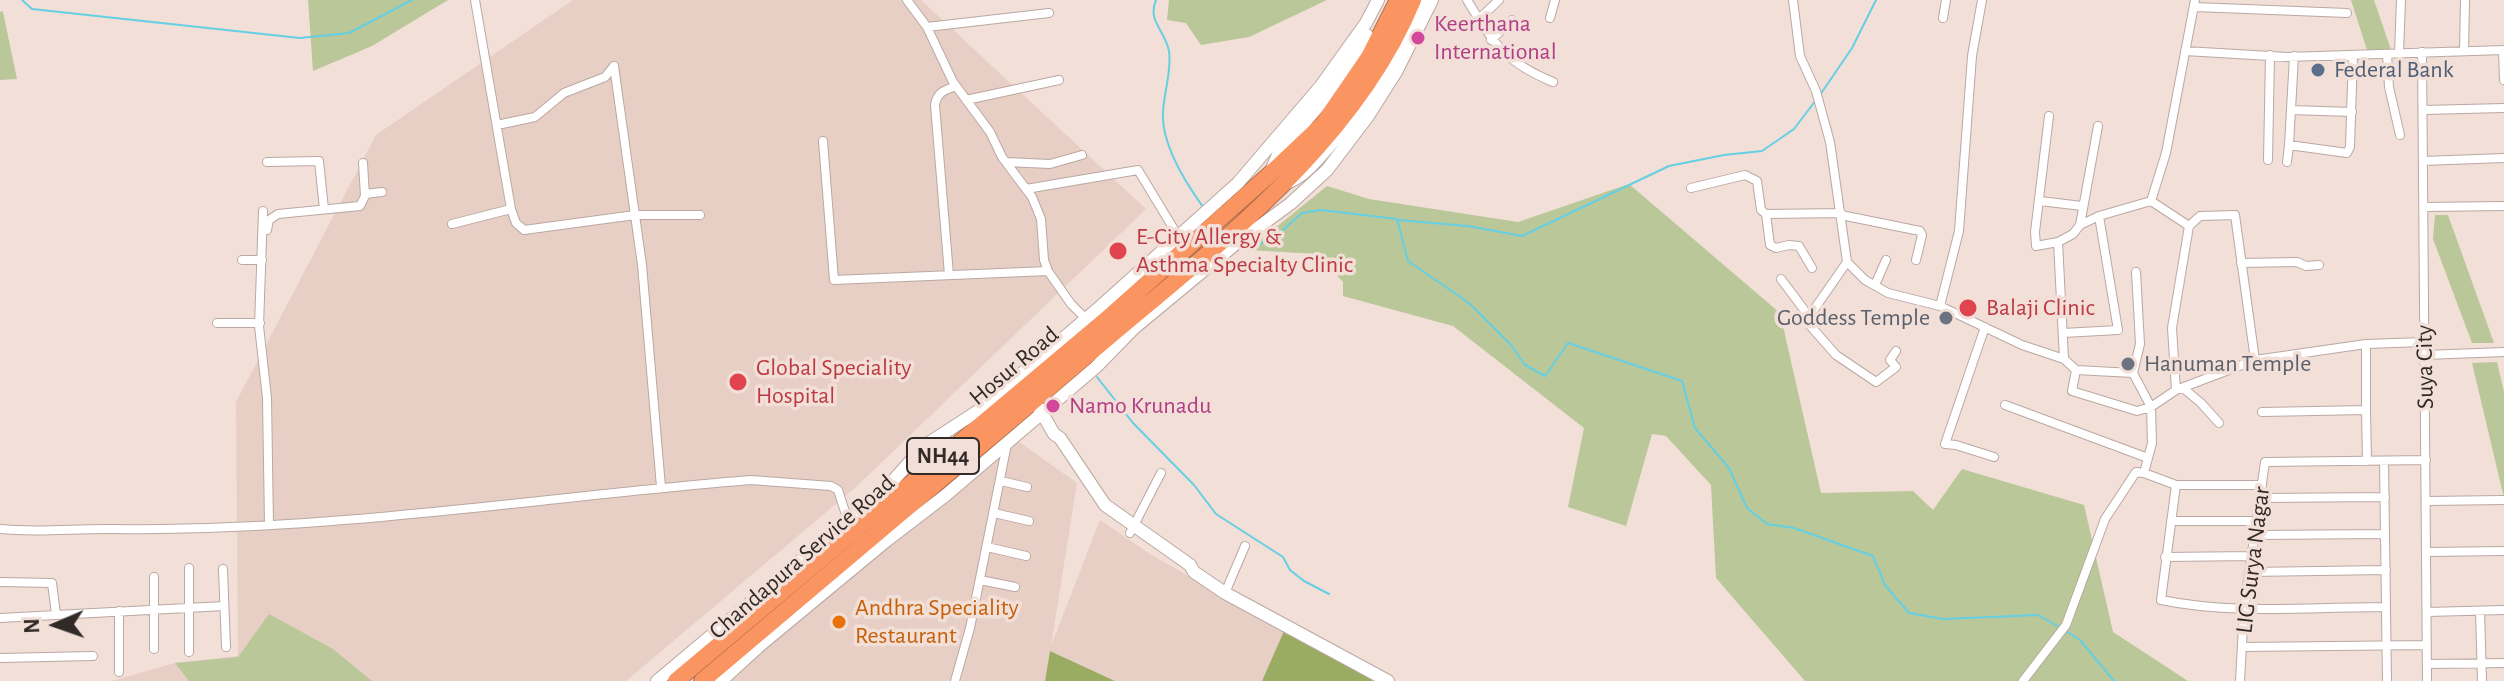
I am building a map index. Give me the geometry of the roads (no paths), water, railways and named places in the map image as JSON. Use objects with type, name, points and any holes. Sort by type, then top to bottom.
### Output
[{"type":"highway","name":"NH44","points":[[1300,156],[1354,80],[1398,0]]},
{"type":"highway","name":"NH44","points":[[1274,180],[1349,112],[1376,75],[1413,0]]},
{"type":"highway","name":"Hosur Road","points":[[702,681],[1038,407],[1274,180]]},
{"type":"highway","name":"Hosur Road","points":[[676,681],[850,526],[1220,229]]},
{"type":"street","points":[[475,0],[516,223],[524,230],[635,215],[700,215]]},
{"type":"street","points":[[907,0],[927,27],[956,86],[1026,189],[1041,219],[1044,260],[1048,271],[1086,319]]},
{"type":"street","name":"Chandapura Service Road","points":[[657,681],[850,526],[924,446],[978,411],[1178,236],[1220,229],[1238,183],[1289,126],[1348,49],[1378,0]]},
{"type":"street","points":[[1385,0],[1335,87],[1279,152],[1274,180],[1301,176],[1348,125],[1427,1]]},
{"type":"street","points":[[1467,0],[1491,40],[1515,63],[1553,82]]},
{"type":"street","points":[[1479,19],[1499,0]]},
{"type":"street","points":[[1550,18],[1555,0]]},
{"type":"street","points":[[1793,0],[1800,56],[1816,91],[1830,142],[1847,262],[1806,321],[1836,355],[1876,382],[1896,367],[1890,360],[1896,351]]},
{"type":"street","points":[[1943,18],[1946,0]]},
{"type":"street","points":[[1940,306],[1959,231],[1972,56],[1982,0]]},
{"type":"street","points":[[2399,53],[2401,0]]},
{"type":"street","points":[[2464,51],[2465,0]]},
{"type":"street","points":[[1220,229],[1290,204],[1327,170],[1368,116],[1396,72],[1427,1]]},
{"type":"street","points":[[2151,201],[2166,153],[2195,4],[2347,13]]},
{"type":"street","points":[[927,27],[1049,13]]},
{"type":"street","points":[[1491,40],[1512,20]]},
{"type":"street","points":[[2185,51],[2294,56],[2504,50],[2504,80]]},
{"type":"street","name":"Suya City","points":[[2422,52],[2427,681]]},
{"type":"street","points":[[2387,54],[2389,87],[2400,135]]},
{"type":"street","points":[[2268,160],[2270,55]]},
{"type":"street","points":[[2289,145],[2347,153],[2350,147],[2353,55]]},
{"type":"street","points":[[2287,162],[2294,56]]},
{"type":"street","points":[[497,125],[535,117],[564,93],[605,77],[614,66],[642,265],[661,487]]},
{"type":"street","points":[[966,100],[1059,80]]},
{"type":"street","points":[[949,275],[935,105],[936,97],[941,92],[956,86]]},
{"type":"street","points":[[2424,110],[2504,108]]},
{"type":"street","points":[[2291,110],[2352,112]]},
{"type":"street","points":[[2049,116],[2036,246],[2058,242],[2073,234],[2080,225],[2099,216],[2151,201],[2189,226]]},
{"type":"street","points":[[2080,225],[2098,126]]},
{"type":"street","points":[[823,141],[834,280],[1048,271]]},
{"type":"street","points":[[1006,162],[1050,164],[1082,155]]},
{"type":"street","points":[[2423,161],[2504,158]]},
{"type":"street","points":[[267,162],[321,162],[324,209]]},
{"type":"street","points":[[217,323],[260,321],[266,314],[269,220],[278,214],[360,206],[365,194],[363,163]]},
{"type":"street","points":[[1026,189],[1138,170],[1178,236]]},
{"type":"street","points":[[1691,188],[1745,175],[1752,177],[1757,181],[1761,210],[1766,214],[1841,214],[1920,231],[1922,235],[1916,260]]},
{"type":"street","points":[[365,194],[382,192]]},
{"type":"street","points":[[2040,201],[2082,206]]},
{"type":"street","points":[[2424,207],[2504,206]]},
{"type":"street","points":[[452,224],[511,209]]},
{"type":"street","points":[[263,211],[260,321],[267,398],[269,525]]},
{"type":"street","points":[[1766,214],[1770,245],[1776,248],[1799,246],[1812,268]]},
{"type":"street","points":[[2219,423],[2201,403],[2180,389],[2172,328],[2189,226],[2200,216],[2235,215],[2255,360]]},
{"type":"street","points":[[2063,333],[2118,330],[2099,216]]},
{"type":"street","points":[[2058,242],[2064,359]]},
{"type":"street","points":[[242,260],[262,260]]},
{"type":"street","points":[[1875,285],[1886,260]]},
{"type":"street","points":[[1847,262],[1875,285],[1913,301],[1940,306],[2022,345],[2064,359],[2076,370],[2133,373]]},
{"type":"street","points":[[2241,263],[2297,262],[2306,266],[2319,265]]},
{"type":"street","points":[[2136,272],[2140,344],[2133,373],[2151,407],[2152,443],[2144,473]]},
{"type":"street","points":[[1781,279],[1808,315]]},
{"type":"street","points":[[1985,327],[1945,444],[1994,457]]},
{"type":"street","points":[[2076,370],[2072,391],[2137,411],[2151,407],[2180,389],[2255,360],[2366,344],[2424,342]]},
{"type":"street","points":[[2366,344],[2367,461]]},
{"type":"street","points":[[2425,355],[2504,352]]},
{"type":"street","points":[[2005,405],[2148,458]]},
{"type":"street","points":[[721,681],[886,541],[1007,444],[1038,407],[1101,500],[1132,530],[1190,565],[1194,572],[1225,593],[1388,681]]},
{"type":"street","points":[[2262,412],[2366,410]]},
{"type":"street","points":[[955,681],[980,580],[1007,444]]},
{"type":"street","name":"LIG Surya Nagar","points":[[2240,681],[2244,608],[2265,462],[2426,460]]},
{"type":"street","points":[[2384,461],[2387,681]]},
{"type":"street","points":[[2023,681],[2066,625],[2105,519],[2136,472],[2176,485],[2262,485]]},
{"type":"street","points":[[1132,530],[1161,473]]},
{"type":"street","points":[[0,529],[170,531],[269,525],[751,480],[822,484],[838,490],[850,526]]},
{"type":"street","points":[[1001,481],[1027,487]]},
{"type":"street","points":[[2176,485],[2161,600],[2189,606],[2244,608],[2386,607]]},
{"type":"street","points":[[2260,498],[2385,497]]},
{"type":"street","points":[[2426,501],[2504,500]]},
{"type":"street","points":[[994,513],[1029,521]]},
{"type":"street","points":[[2171,521],[2257,521]]},
{"type":"street","points":[[2255,535],[2385,534]]},
{"type":"street","points":[[1225,593],[1245,546]]},
{"type":"street","points":[[987,547],[1026,556]]},
{"type":"street","points":[[2426,552],[2504,551]]},
{"type":"street","points":[[2165,557],[2252,556]]},
{"type":"street","points":[[189,568],[189,652]]},
{"type":"street","points":[[223,569],[226,647]]},
{"type":"street","points":[[2249,572],[2386,570]]},
{"type":"street","points":[[154,577],[154,649]]},
{"type":"street","points":[[980,580],[1015,587]]},
{"type":"street","points":[[0,582],[52,583],[56,614]]},
{"type":"street","points":[[0,618],[224,606]]},
{"type":"street","points":[[2427,612],[2504,610]]},
{"type":"street","points":[[119,611],[119,672]]},
{"type":"street","points":[[2480,611],[2482,681]]},
{"type":"street","points":[[2242,647],[2427,645]]},
{"type":"street","points":[[0,658],[93,656]]},
{"type":"street","points":[[2427,664],[2504,663]]},
{"type":"waterway","points":[[22,0],[32,9],[300,38],[349,33],[412,0]]},
{"type":"waterway","points":[[1156,0],[1154,14],[1170,59],[1163,124],[1182,174],[1203,207]]},
{"type":"waterway","points":[[1820,95],[1852,48],[1876,0]]},
{"type":"waterway","points":[[1398,220],[1468,226],[1522,236],[1669,166],[1762,151],[1794,129],[1816,100]]},
{"type":"waterway","points":[[1244,243],[1270,242],[1302,213],[1321,210],[1397,219],[1408,261],[1469,303],[1511,345],[1525,365],[1545,376],[1568,343],[1682,381],[1695,428],[1729,468],[1747,508],[1767,524],[1794,528],[1873,556],[1885,585],[1909,613],[1943,619],[2038,615],[2059,627]]},
{"type":"waterway","points":[[1097,377],[1133,423],[1194,485],[1216,514],[1283,557],[1290,570],[1304,581],[1329,594]]},
{"type":"waterway","points":[[2064,630],[2080,640],[2114,681]]},
{"type":"place","name":"Keerthana International","points":[[1418,38]]},
{"type":"place","name":"Federal Bank","points":[[2318,70]]},
{"type":"place","name":"E-City Allergy & Asthma Specialty Clinic","points":[[1118,251]]},
{"type":"place","name":"Balaji Clinic","points":[[1968,308]]},
{"type":"place","name":"Goddess Temple","points":[[1946,318]]},
{"type":"place","name":"Hanuman Temple","points":[[2128,364]]},
{"type":"place","name":"Global Speciality Hospital","points":[[738,382]]},
{"type":"place","name":"Namo Krunadu","points":[[1053,406]]},
{"type":"place","name":"Andhra Speciality Restaurant","points":[[839,622]]}]
